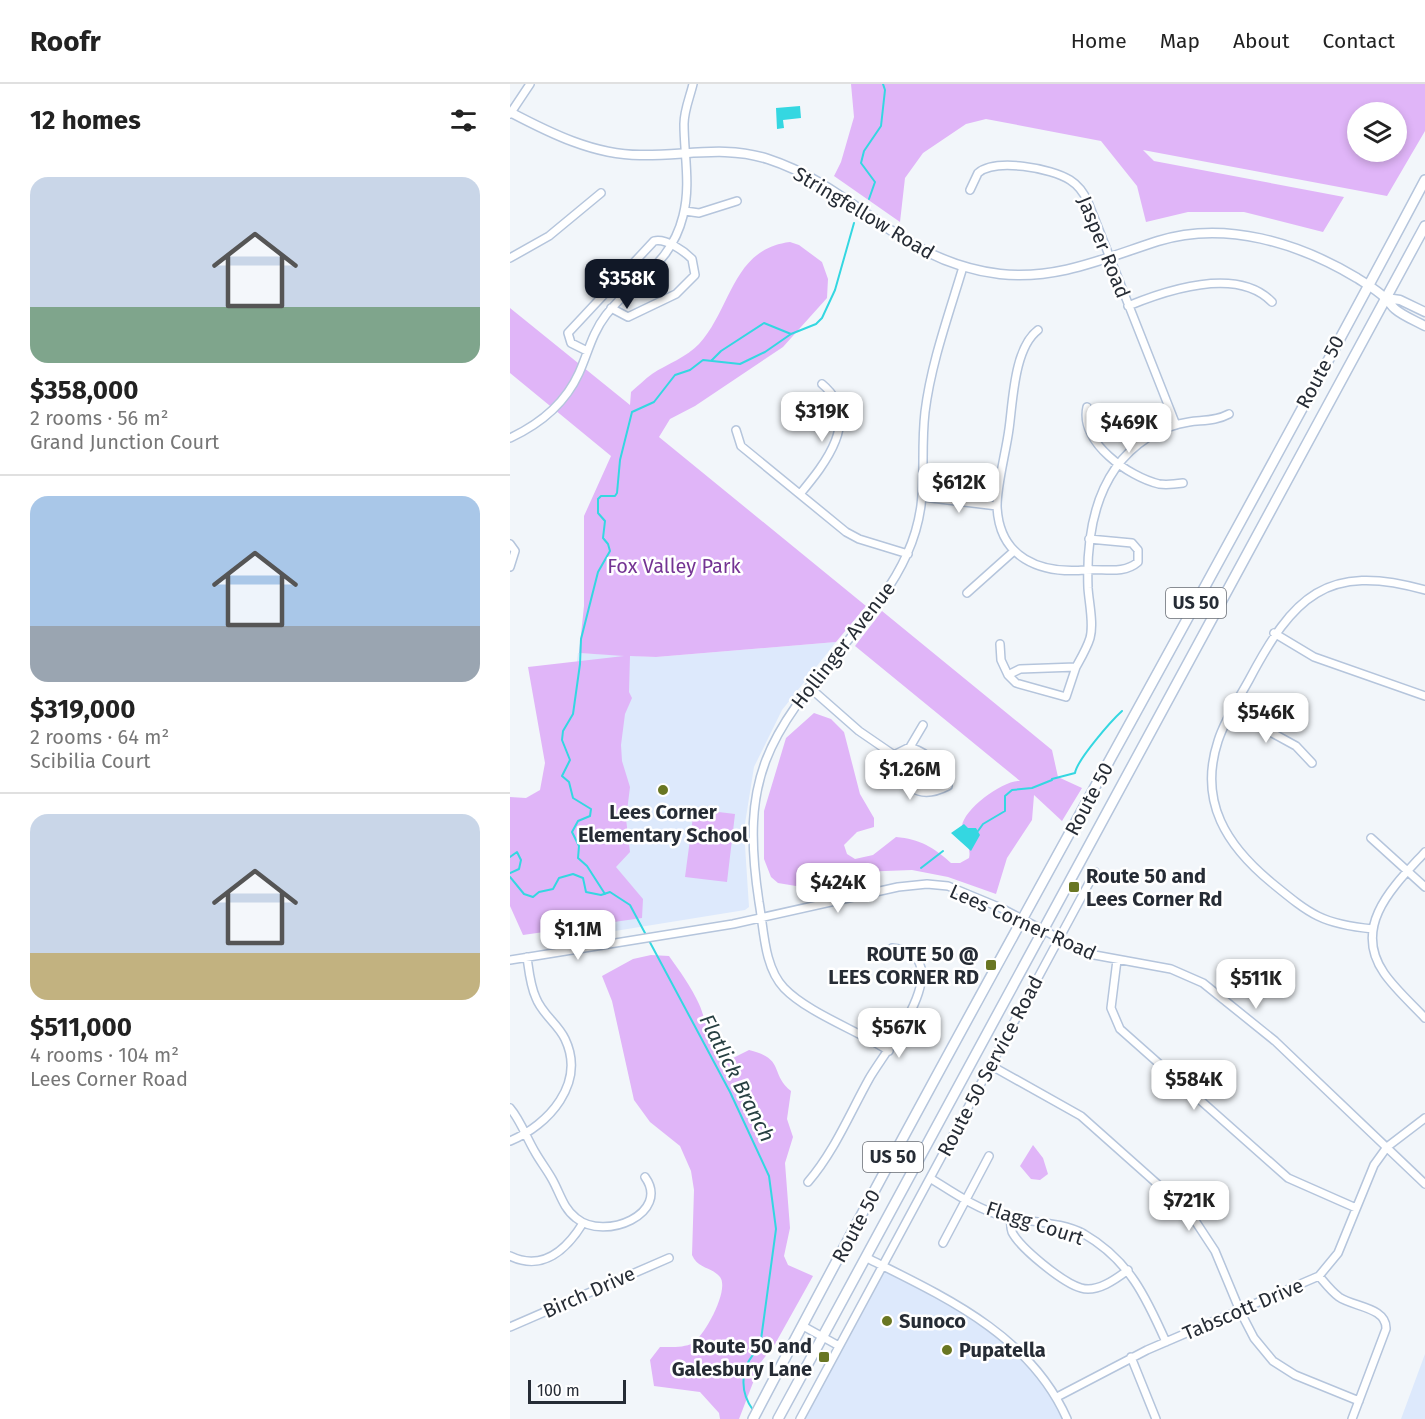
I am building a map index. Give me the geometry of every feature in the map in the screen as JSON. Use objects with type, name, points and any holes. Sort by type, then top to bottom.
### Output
[{"type":"highway","name":"Route 50","points":[[753,1419],[1425,180]]},
{"type":"highway","name":"Route 50","points":[[780,1416],[1425,226]]},
{"type":"main road","name":"Stringfellow Road","points":[[510,113],[591,147],[638,155],[747,153],[789,167],[837,192],[909,243],[963,267],[1003,274],[1041,274],[1072,270],[1174,237],[1212,233],[1250,236],[1301,250],[1367,285],[1386,298],[1395,310],[1425,326]]},
{"type":"main road","name":"Stringfellow Road","points":[[1386,298],[1400,300],[1425,312]]},
{"type":"street","points":[[510,113],[530,84]]},
{"type":"street","points":[[510,438],[541,420],[559,404],[578,375],[600,324],[611,308],[651,273],[672,245],[685,211],[684,124],[693,84]]},
{"type":"street","name":"Jasper Road","points":[[970,190],[978,173],[997,164],[1050,172],[1067,178],[1085,195],[1176,425]]},
{"type":"street","points":[[510,258],[549,236],[601,193]]},
{"type":"street","points":[[685,211],[699,213],[737,201]]},
{"type":"street","points":[[587,351],[571,343],[568,333],[654,241],[661,240],[672,245],[692,260],[696,271],[693,279],[676,294],[628,317],[611,308]]},
{"type":"street","name":"Hollinger Avenue","points":[[889,1051],[795,997],[783,986],[769,960],[752,847],[757,790],[772,742],[790,712],[888,589],[908,554],[923,497],[923,431],[928,392],[963,267]]},
{"type":"street","points":[[1128,306],[1172,290],[1212,284],[1251,288],[1272,302]]},
{"type":"street","points":[[1038,330],[1025,346],[1016,378],[997,506],[1006,539],[1014,551],[1038,567],[1051,571],[1123,570],[1138,562],[1138,550],[1132,543],[1089,539]]},
{"type":"street","points":[[800,494],[828,459],[838,431],[836,400],[822,384]]},
{"type":"street","points":[[1087,407],[1086,421],[1090,435],[1120,463],[1141,478],[1162,485],[1183,483]]},
{"type":"street","points":[[1000,644],[1001,660],[1008,675],[1016,683],[1066,697],[1076,667],[1091,637],[1089,539],[1097,504],[1120,463],[1145,439],[1176,425],[1214,420],[1229,414]]},
{"type":"street","points":[[736,430],[741,446],[853,537],[908,554]]},
{"type":"street","points":[[923,497],[997,506]]},
{"type":"street","points":[[510,544],[515,550],[510,567]]},
{"type":"street","points":[[967,593],[1014,551]]},
{"type":"street","points":[[1373,929],[1333,924],[1308,912],[1253,867],[1227,836],[1217,812],[1212,779],[1218,740],[1232,711],[1274,633],[1285,619],[1304,602],[1340,584],[1375,579],[1425,590]]},
{"type":"street","points":[[1274,633],[1314,657],[1425,696]]},
{"type":"street","points":[[1008,675],[1020,669],[1076,667]]},
{"type":"street","points":[[809,687],[859,731],[894,755],[897,770],[907,785],[918,791],[935,793],[948,786],[936,762],[925,753],[910,747]]},
{"type":"street","points":[[1232,711],[1296,746],[1312,763]]},
{"type":"street","points":[[894,755],[910,747],[924,725]]},
{"type":"street","points":[[1371,838],[1425,887]]},
{"type":"street","points":[[1425,852],[1383,900],[1373,929],[1375,954],[1383,971],[1425,1017]]},
{"type":"street","name":"Route 50 Service Road","points":[[800,1419],[1095,872]]},
{"type":"street","name":"Lees Corner Road","points":[[510,960],[762,917],[876,892],[927,884],[948,886],[1023,920],[1089,954],[1171,969],[1203,983],[1275,1041],[1425,1184]]},
{"type":"street","points":[[808,1182],[824,1162],[870,1076],[889,1051],[917,1000],[921,983],[916,960],[905,951],[892,948]]},
{"type":"street","points":[[510,1141],[525,1133],[557,1106],[567,1089],[571,1070],[569,1050],[564,1037],[536,999],[527,957]]},
{"type":"street","points":[[1117,960],[1111,1008],[1120,1029],[1288,1178],[1299,1185],[1356,1208]]},
{"type":"street","points":[[990,1065],[1081,1116],[1177,1200],[1209,1239],[1256,1342],[1279,1366],[1295,1375],[1359,1401]]},
{"type":"street","points":[[510,1108],[566,1208],[583,1223],[607,1228],[632,1220],[643,1210],[650,1197],[650,1185],[645,1178]]},
{"type":"street","name":"Tabscott Drive","points":[[1057,1397],[1131,1357],[1319,1276],[1338,1253],[1374,1165],[1387,1147],[1425,1118]]},
{"type":"street","points":[[943,1243],[989,1156]]},
{"type":"street","name":"Flagg Court","points":[[930,1178],[1000,1215],[1060,1226],[1083,1234],[1128,1270],[1143,1291],[1166,1342]]},
{"type":"street","points":[[1011,1218],[1013,1234],[1029,1251],[1044,1264],[1082,1289],[1113,1281],[1128,1270]]},
{"type":"street","points":[[510,1256],[531,1261],[553,1256],[568,1245],[583,1223]]},
{"type":"street","name":"Birch Drive","points":[[510,1327],[669,1258]]},
{"type":"street","points":[[867,1258],[995,1329],[1026,1356],[1057,1397],[1067,1419]]},
{"type":"street","points":[[1319,1276],[1338,1296],[1380,1314],[1386,1322],[1386,1329],[1352,1419]]},
{"type":"street","points":[[803,1326],[839,1346]]},
{"type":"street","points":[[1131,1357],[1156,1419]]},
{"type":"shaded area","name":"Lees Corner Elementary School","points":[[836,642],[782,710],[754,767],[744,830],[749,907],[745,910],[578,937],[550,798],[572,700],[578,653],[656,657]]},
{"type":"shaded area","points":[[882,1266],[995,1329],[1047,1382],[1066,1419],[804,1419],[805,1410]]},
{"type":"shaded area","points":[[1425,1354],[1425,1419],[1401,1419]]},
{"type":"green space","points":[[851,84],[1425,84],[1425,131],[1407,162],[1407,102],[1347,102],[1347,162],[1407,162],[1387,196],[1143,150],[1154,161],[1344,197],[1323,232],[1244,212],[1188,212],[1146,222],[1137,186],[1101,141],[986,119],[966,124],[923,153],[905,178],[900,222],[834,176],[841,162],[854,117]]},
{"type":"green space","name":"Fox Valley Park","points":[[790,242],[799,245],[822,262],[828,279],[827,298],[783,347],[695,406],[670,419],[659,437],[866,606],[836,642],[656,657],[630,656],[629,692],[632,698],[625,714],[621,745],[622,761],[630,787],[626,819],[630,852],[616,867],[643,899],[642,918],[523,935],[510,906],[510,797],[526,798],[540,790],[545,763],[528,667],[624,656],[579,653],[584,606],[584,516],[611,456],[510,373],[510,308],[630,405],[631,392],[652,374],[689,353],[699,344],[710,330],[744,268],[756,256],[771,247]]},
{"type":"green space","points":[[882,611],[1052,750],[1058,777],[1082,788],[1062,821],[1034,795],[1032,820],[1007,858],[996,894],[948,877],[912,870],[859,872],[796,886],[778,883],[771,877],[764,859],[764,811],[786,738],[814,713],[831,719],[844,732],[860,794],[874,818],[874,827],[857,832],[844,845],[847,854],[855,859],[873,855],[896,837],[919,842],[932,848],[951,863],[960,863],[969,858],[970,853],[963,835],[964,819],[977,804],[995,790],[1020,781],[855,646]]},
{"type":"green space","points":[[694,809],[735,814],[727,882],[685,877]]},
{"type":"green space","points":[[651,955],[669,956],[677,967],[696,998],[709,1036],[717,1051],[731,1059],[749,1050],[761,1054],[773,1062],[780,1078],[791,1091],[787,1119],[793,1137],[785,1163],[790,1228],[784,1256],[788,1265],[813,1276],[775,1344],[761,1362],[739,1419],[720,1419],[719,1413],[700,1392],[654,1386],[650,1360],[660,1347],[685,1346],[698,1339],[719,1302],[722,1283],[717,1274],[698,1263],[692,1255],[694,1190],[691,1171],[680,1146],[650,1122],[634,1100],[612,1001],[602,976],[633,959]]},
{"type":"green space","points":[[1033,1145],[1043,1158],[1048,1174],[1040,1180],[1031,1179],[1020,1166]]},
{"type":"water","points":[[800,106],[801,118],[783,120],[784,128],[777,129],[776,108]]},
{"type":"water","points":[[964,824],[968,828],[976,828],[980,835],[971,851],[951,833]]},
{"type":"waterway","points":[[869,199],[875,182],[861,163],[864,151],[881,126],[885,90],[883,84]]},
{"type":"waterway","points":[[605,894],[587,866],[578,858],[579,846],[572,832],[578,821],[590,816],[591,809],[573,798],[569,782],[562,776],[570,760],[562,740],[563,731],[573,714],[581,639],[598,572],[610,551],[603,538],[605,521],[598,513],[598,499],[601,496],[615,496],[617,493],[620,460],[632,412],[654,402],[675,375],[690,370],[703,360],[740,364],[765,352],[791,334],[816,324],[822,318],[835,290],[854,223]]},
{"type":"waterway","points":[[711,361],[721,351],[764,323],[791,334]]},
{"type":"waterway","points":[[1052,779],[1075,773],[1088,750],[1122,711]]},
{"type":"waterway","points":[[978,831],[983,824],[1005,811],[1005,796],[1012,790],[1032,788],[1052,780]]},
{"type":"waterway","points":[[921,868],[943,851]]},
{"type":"waterway","name":"Flatlick Branch","points":[[510,857],[517,852],[521,860],[519,869],[510,873]]},
{"type":"waterway","name":"Flatlick Branch","points":[[510,877],[524,894],[533,897],[539,892],[553,889],[559,878],[573,874],[583,878],[586,892],[601,895],[610,892],[630,905],[730,1092],[769,1176],[776,1229],[760,1347],[749,1361],[744,1377],[745,1394],[753,1410]]},
{"type":"place","name":"Lees Corner Elementary School","points":[[663,790]]},
{"type":"place","name":"Route 50 and Lees Corner Rd","points":[[1074,887]]},
{"type":"place","name":"ROUTE 50 @ LEES CORNER RD","points":[[991,965]]},
{"type":"place","name":"Sunoco","points":[[887,1321]]},
{"type":"place","name":"Pupatella","points":[[947,1350]]},
{"type":"place","name":"Route 50 and Galesbury Lane","points":[[824,1357]]}]
